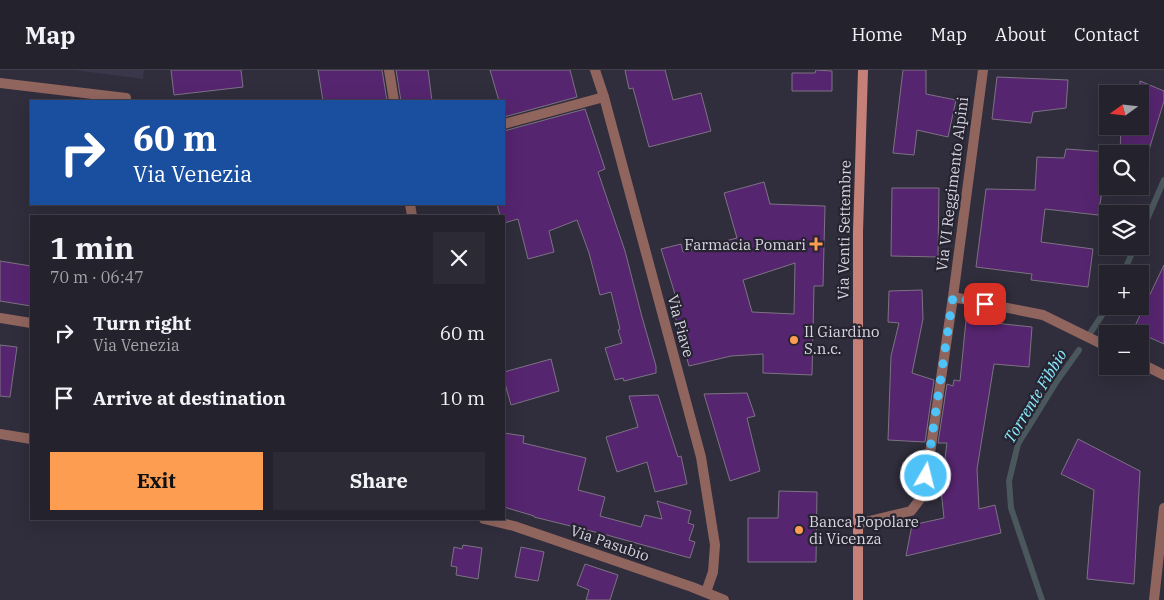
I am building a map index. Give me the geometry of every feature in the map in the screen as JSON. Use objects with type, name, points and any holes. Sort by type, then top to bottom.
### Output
[{"type":"main road","name":"Via Venti Settembre","points":[[858,600],[858,232],[863,70]]},
{"type":"street","points":[[389,70],[394,100]]},
{"type":"street","name":"Via Piave","points":[[595,70],[604,97],[701,457],[715,546],[713,572],[706,592]]},
{"type":"street","name":"Via VI Reggimento Alpini","points":[[857,524],[911,511],[924,494],[953,297],[982,70]]},
{"type":"street","points":[[0,83],[126,98],[126,100]]},
{"type":"street","points":[[505,124],[604,97]]},
{"type":"street","points":[[953,297],[1043,315],[1099,343]]},
{"type":"street","points":[[0,318],[30,323]]},
{"type":"street","points":[[1149,367],[1164,374]]},
{"type":"street","points":[[0,434],[30,439]]},
{"type":"street","points":[[1154,600],[1164,508]]},
{"type":"street","name":"Via Pasubio","points":[[488,520],[514,526],[706,592],[724,600]]},
{"type":"shaded area","points":[[74,70],[144,70],[143,79]]},
{"type":"building","points":[[171,70],[241,70],[243,87],[174,95]]},
{"type":"building","points":[[318,70],[382,70],[387,100],[323,100]]},
{"type":"building","points":[[396,70],[428,70],[432,100],[401,100]]},
{"type":"building","points":[[490,70],[570,70],[577,97],[505,117],[505,100],[499,100]]},
{"type":"building","points":[[625,70],[665,70],[673,100],[701,93],[711,131],[649,147],[633,88],[629,89]]},
{"type":"building","points":[[816,70],[832,71],[832,91],[792,91],[792,73],[815,73]]},
{"type":"building","points":[[903,70],[926,70],[926,94],[956,100],[948,137],[917,130],[914,155],[893,153]]},
{"type":"building","points":[[997,77],[1068,80],[1066,108],[1033,112],[1031,123],[992,119]]},
{"type":"building","points":[[1140,81],[1164,91],[1164,101],[1149,150],[1149,145],[1120,145],[1121,135],[1149,135],[1149,85],[1140,85]]},
{"type":"building","points":[[585,109],[605,169],[598,172],[625,251],[656,366],[656,373],[624,381],[623,378],[615,380],[605,348],[622,343],[618,330],[620,329],[611,292],[600,295],[589,253],[577,220],[549,231],[554,252],[528,259],[518,219],[505,223],[505,215],[500,215],[497,205],[505,205],[505,131]]},
{"type":"building","points":[[1066,149],[1099,151],[1099,195],[1101,195],[1098,215],[1045,209],[1041,242],[1093,249],[1088,287],[1031,280],[1032,274],[976,267],[986,189],[1035,190],[1037,157],[1064,158]]},
{"type":"building","points":[[764,182],[770,204],[825,206],[823,286],[814,286],[812,375],[763,373],[763,354],[731,356],[689,366],[673,309],[679,307],[661,249],[681,244],[683,252],[737,238],[724,193]],"holes":[[[795,263],[794,314],[752,312],[743,280]]]},
{"type":"building","points":[[892,188],[939,188],[938,257],[891,256]]},
{"type":"building","points":[[0,261],[30,266],[30,306],[0,301]]},
{"type":"building","points":[[1164,265],[1164,344],[1149,337],[1149,325],[1135,325],[1140,315],[1149,315],[1149,296]]},
{"type":"building","points":[[922,290],[923,319],[912,373],[934,380],[925,442],[888,440],[891,356],[899,323],[888,322],[889,291]]},
{"type":"building","points":[[966,320],[1032,327],[1029,367],[994,364],[977,469],[979,509],[995,505],[1001,533],[906,556],[912,525],[944,518],[941,490],[947,443],[938,443],[947,384],[953,386],[954,380],[960,381]]},
{"type":"building","points":[[0,345],[17,347],[10,397],[0,396]]},
{"type":"building","points":[[551,359],[559,391],[511,405],[505,384],[505,372]]},
{"type":"building","points":[[747,393],[755,416],[747,418],[760,471],[730,481],[704,394]]},
{"type":"building","points":[[658,395],[678,457],[681,456],[687,484],[655,492],[647,462],[617,472],[606,437],[638,427],[629,396]]},
{"type":"building","points":[[505,433],[524,436],[523,443],[586,458],[578,490],[605,497],[600,516],[641,527],[645,515],[662,519],[657,501],[691,511],[688,523],[694,525],[689,540],[695,542],[690,558],[505,507]]},
{"type":"building","points":[[1078,439],[1140,471],[1134,584],[1087,579],[1094,490],[1061,474]]},
{"type":"building","points":[[779,491],[817,492],[816,562],[748,562],[748,518],[778,518]]},
{"type":"building","points":[[463,545],[482,548],[478,579],[456,575],[457,567],[451,566],[454,547],[462,549]]},
{"type":"building","points":[[521,547],[544,552],[538,581],[515,577]]},
{"type":"building","points":[[585,564],[618,575],[610,600],[586,600],[589,590],[577,585]]},
{"type":"waterway","name":"Torrente Fibbio","points":[[1149,215],[1164,180]]},
{"type":"waterway","name":"Torrente Fibbio","points":[[1127,265],[1131,255]]},
{"type":"waterway","name":"Torrente Fibbio","points":[[1091,332],[1102,315]]},
{"type":"waterway","name":"Torrente Fibbio","points":[[1042,600],[1011,508],[1009,481],[1018,444],[1057,381],[1079,350]]},
{"type":"place","name":"Farmacia Pomari","points":[[816,244]]},
{"type":"place","name":"Il Giardino S.n.c.","points":[[794,340]]},
{"type":"place","name":"Banca Popolare di Vicenza","points":[[799,530]]},
{"type":"route","points":[[926,476],[953,297],[985,304]]}]
